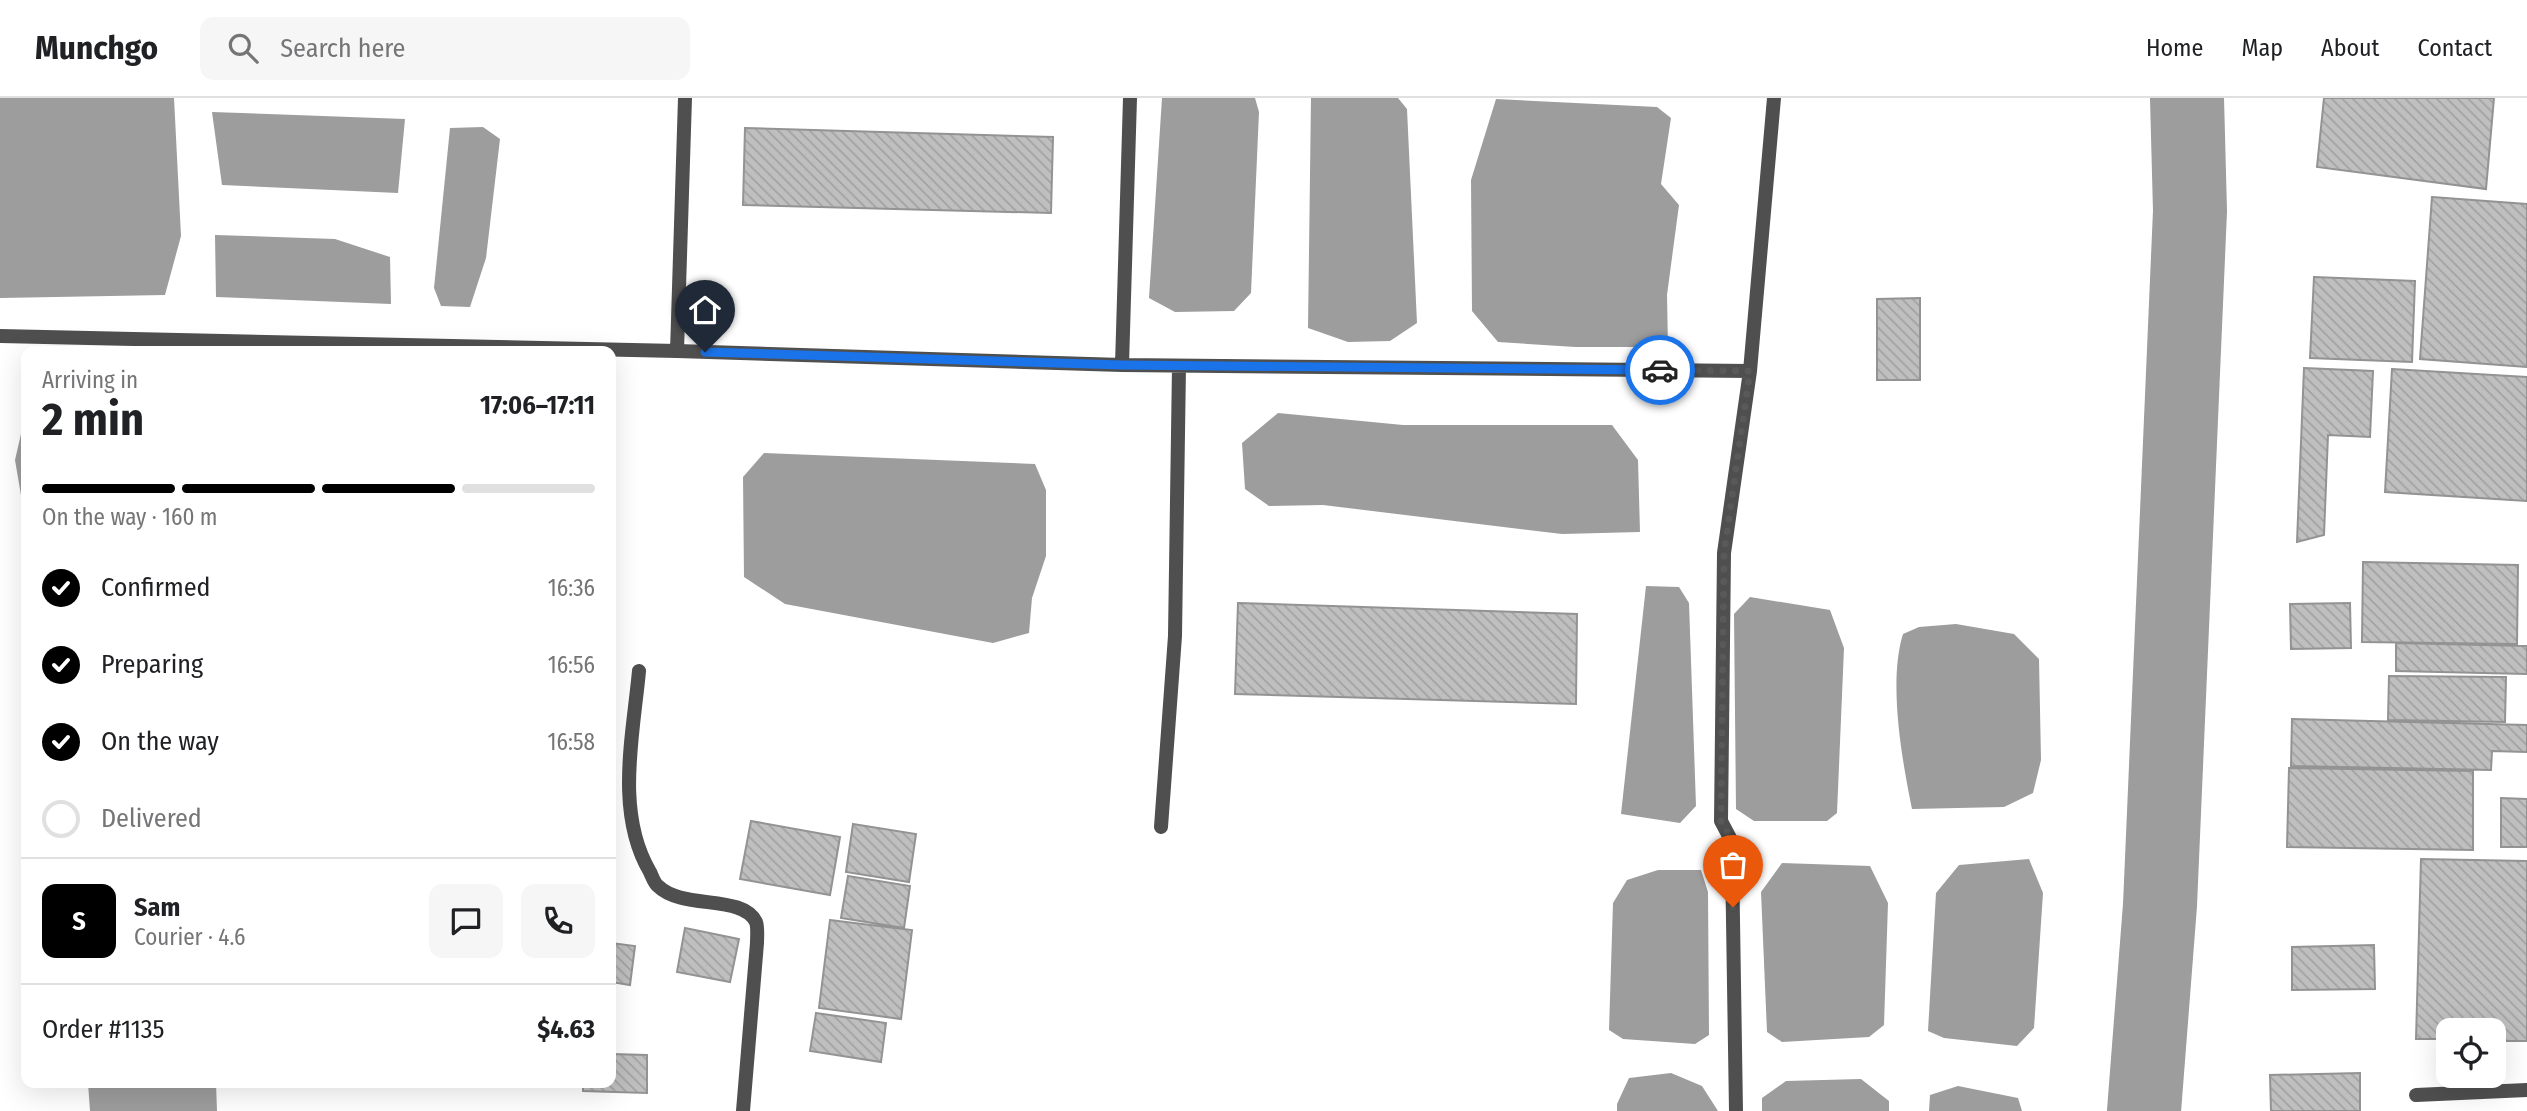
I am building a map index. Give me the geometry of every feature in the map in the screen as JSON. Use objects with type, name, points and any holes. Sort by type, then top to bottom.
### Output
[{"type":"street","points":[[677,351],[685,98]]},
{"type":"street","points":[[1122,365],[1130,98]]},
{"type":"street","points":[[1736,1111],[1732,856],[1730,838],[1721,821],[1724,553],[1750,371],[1774,98]]},
{"type":"street","points":[[0,336],[451,346]]},
{"type":"street","points":[[616,350],[1122,365],[1750,371]]},
{"type":"street","points":[[1161,827],[1175,636],[1179,366]]},
{"type":"street","points":[[639,671],[629,768],[630,814],[642,859],[658,886],[682,900],[743,908],[756,922],[757,943],[743,1111]]},
{"type":"street","points":[[2416,1096],[2527,1090]]},
{"type":"shaded area","points":[[0,98],[174,98],[181,236],[165,295],[0,298]]},
{"type":"shaded area","points":[[1162,98],[1255,98],[1259,112],[1251,293],[1234,311],[1175,312],[1149,298]]},
{"type":"shaded area","points":[[1311,98],[1398,98],[1407,109],[1417,323],[1390,341],[1348,342],[1308,328]]},
{"type":"shaded area","points":[[1496,99],[1657,107],[1671,118],[1661,184],[1679,205],[1667,295],[1668,347],[1575,347],[1498,342],[1472,311],[1471,180]]},
{"type":"shaded area","points":[[212,112],[405,119],[398,193],[222,185]]},
{"type":"shaded area","points":[[483,127],[500,139],[486,258],[470,307],[441,306],[434,288],[450,128]]},
{"type":"shaded area","points":[[215,235],[335,239],[390,257],[391,304],[216,297]]},
{"type":"shaded area","points":[[1278,413],[1403,425],[1612,425],[1638,460],[1640,532],[1562,534],[1323,505],[1269,506],[1245,489],[1242,443]]},
{"type":"shaded area","points":[[21,434],[21,495],[15,460]]},
{"type":"shaded area","points":[[764,453],[1035,464],[1046,490],[1046,556],[1032,598],[1029,633],[993,643],[785,604],[744,577],[743,477]]},
{"type":"shaded area","points":[[1646,586],[1679,587],[1689,603],[1696,806],[1680,823],[1621,814]]},
{"type":"shaded area","points":[[1750,597],[1830,610],[1844,648],[1837,813],[1827,821],[1754,821],[1736,809],[1734,614]]},
{"type":"shaded area","points":[[1956,624],[2014,634],[2039,659],[2041,760],[2033,793],[2004,807],[1912,809],[1898,721],[1897,675],[1903,634],[1919,627]]},
{"type":"shaded area","points":[[2029,859],[2043,893],[2034,1028],[2017,1046],[1944,1038],[1928,1031],[1936,893],[1959,865]]},
{"type":"shaded area","points":[[1782,863],[1870,866],[1888,903],[1884,1025],[1869,1037],[1782,1042],[1767,1032],[1761,892]]},
{"type":"shaded area","points":[[1658,870],[1701,870],[1708,892],[1709,1035],[1695,1044],[1623,1039],[1609,1030],[1613,903],[1627,880]]},
{"type":"shaded area","points":[[1671,1073],[1702,1086],[1718,1111],[1617,1111],[1617,1104],[1629,1078]]},
{"type":"shaded area","points":[[1861,1079],[1889,1101],[1889,1111],[1762,1111],[1762,1098],[1786,1081]]},
{"type":"shaded area","points":[[1958,1086],[2018,1098],[2022,1111],[1929,1111],[1930,1095]]},
{"type":"shaded area","points":[[88,1088],[216,1088],[217,1111],[90,1111]]},
{"type":"building","points":[[2324,98],[2494,98],[2486,189],[2317,167]]},
{"type":"building","points":[[745,128],[1053,137],[1051,213],[743,205]]},
{"type":"building","points":[[2432,197],[2527,204],[2527,367],[2420,359]]},
{"type":"building","points":[[2314,277],[2415,281],[2412,362],[2310,358]]},
{"type":"building","points":[[1920,298],[1920,380],[1877,380],[1877,299]]},
{"type":"building","points":[[2304,368],[2373,371],[2370,437],[2328,435],[2324,535],[2297,542]]},
{"type":"building","points":[[2392,369],[2527,377],[2527,501],[2385,492]]},
{"type":"building","points":[[2363,562],[2518,565],[2517,644],[2362,642]]},
{"type":"building","points":[[1238,603],[1577,614],[1576,704],[1235,694]]},
{"type":"building","points":[[2350,603],[2351,648],[2291,649],[2290,604]]},
{"type":"building","points":[[2396,643],[2527,646],[2527,674],[2396,671]]},
{"type":"building","points":[[2389,676],[2506,677],[2505,722],[2388,720]]},
{"type":"building","points":[[2292,719],[2527,725],[2527,752],[2492,751],[2491,770],[2291,766]]},
{"type":"building","points":[[2289,768],[2473,771],[2473,850],[2287,847]]},
{"type":"building","points":[[2501,798],[2527,799],[2527,847],[2501,847]]},
{"type":"building","points":[[751,821],[840,837],[830,895],[740,879]]},
{"type":"building","points":[[853,824],[916,834],[909,882],[846,872]]},
{"type":"building","points":[[2421,859],[2527,861],[2527,1041],[2506,1041],[2506,1018],[2436,1018],[2436,1039],[2416,1039]]},
{"type":"building","points":[[848,876],[910,886],[904,928],[841,918]]},
{"type":"building","points":[[830,920],[912,930],[901,1019],[819,1008]]},
{"type":"building","points":[[685,928],[739,939],[730,982],[677,972]]},
{"type":"building","points":[[616,944],[635,946],[630,985],[616,983]]},
{"type":"building","points":[[2374,945],[2375,989],[2292,990],[2292,947]]},
{"type":"building","points":[[816,1013],[886,1023],[881,1062],[810,1051]]},
{"type":"building","points":[[616,1054],[647,1055],[647,1093],[583,1091],[583,1088],[616,1088]]},
{"type":"building","points":[[2360,1073],[2360,1111],[2271,1111],[2270,1075]]},
{"type":"waterway","points":[[2144,1111],[2160,905],[2190,211],[2187,98]]},
{"type":"way so far","points":[[1660,370],[1750,371],[1724,553],[1721,821],[1730,838],[1733,907]]},
{"type":"route","points":[[705,352],[1122,365],[1660,370]]}]
